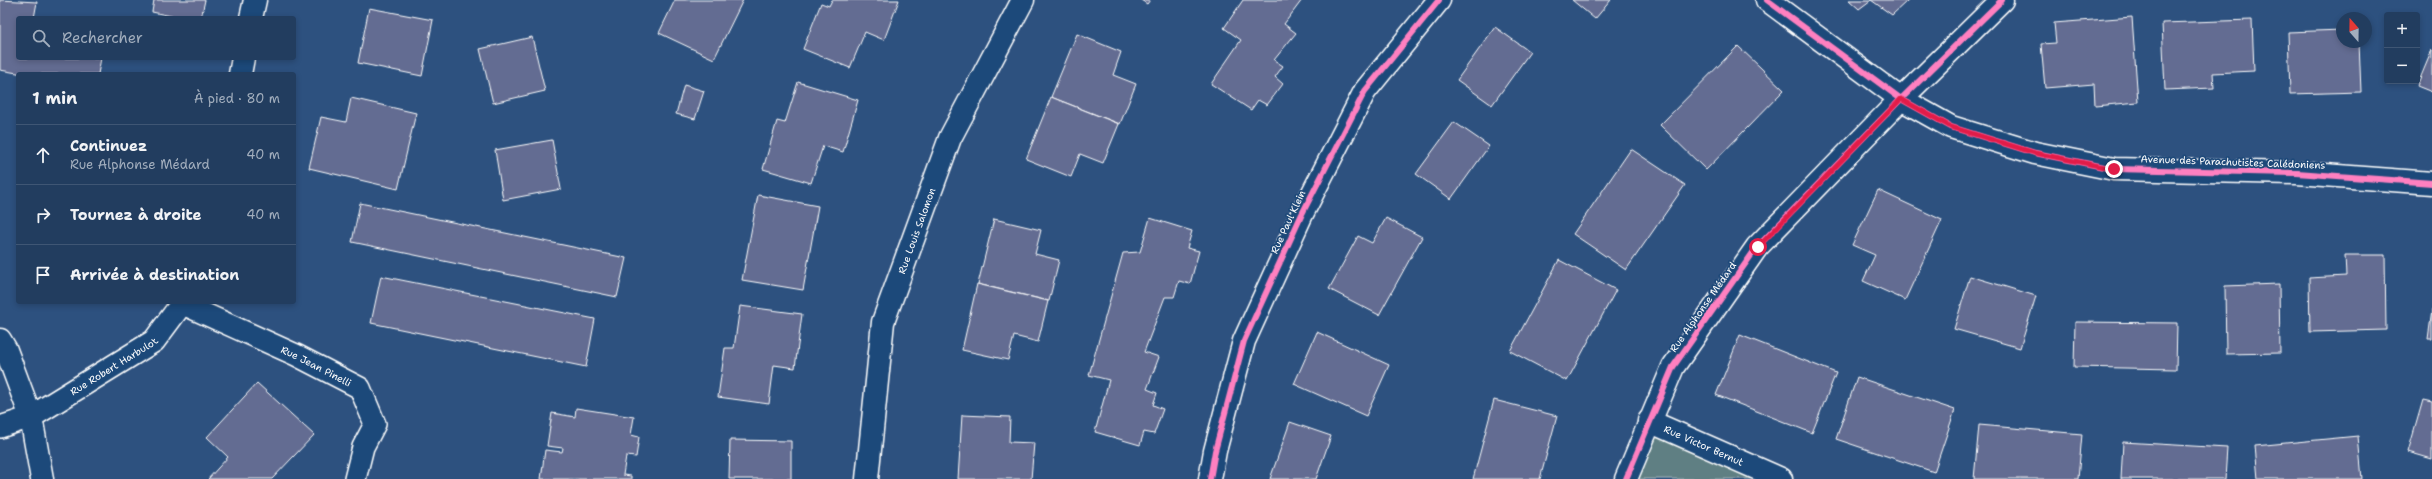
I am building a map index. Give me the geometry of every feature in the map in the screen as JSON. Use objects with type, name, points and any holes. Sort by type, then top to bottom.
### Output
[{"type":"street","points":[[251,16],[255,0]]},
{"type":"street","name":"Rue Louis Salomon","points":[[867,479],[883,322],[950,138],[1023,0]]},
{"type":"street","name":"Rue Paul Klein","points":[[1210,479],[1215,451],[1244,341],[1302,214],[1365,91],[1439,0]]},
{"type":"street","name":"Avenue des Parachutistes Calédoniens","points":[[1767,0],[1901,99],[1951,127],[2035,153],[2114,169],[2297,173],[2432,183]]},
{"type":"street","name":"Rue Alphonse Médard","points":[[1626,479],[1649,421],[1673,367],[1758,247],[1901,99],[2002,0]]},
{"type":"street","points":[[240,72],[243,60]]},
{"type":"street","name":"Rue Robert Harbulot","points":[[31,417],[154,341],[182,304]]},
{"type":"street","points":[[0,340],[6,350],[31,417],[42,479]]},
{"type":"street","name":"Rue Victor Bernut","points":[[1649,421],[1781,479]]},
{"type":"lane","name":"Rue Jean Pinelli","points":[[185,304],[288,352],[360,388],[375,424],[363,448],[356,479]]},
{"type":"lane","points":[[0,428],[31,417]]},
{"type":"green space","points":[[1649,421],[1781,479],[1626,479]]},
{"type":"building","points":[[0,0],[37,2],[34,16],[16,16],[16,60],[101,60],[98,72],[16,73],[0,70]]},
{"type":"building","points":[[154,0],[205,0],[201,16],[171,16],[152,12]]},
{"type":"building","points":[[675,0],[743,0],[714,59],[659,33]]},
{"type":"building","points":[[832,0],[899,0],[884,40],[865,32],[850,68],[803,49],[821,3],[829,6]]},
{"type":"building","points":[[1141,0],[1150,0],[1147,4]]},
{"type":"building","points":[[1243,0],[1302,0],[1284,24],[1296,33],[1274,60],[1283,66],[1275,77],[1283,84],[1267,105],[1258,100],[1251,110],[1211,84],[1241,40],[1224,28]]},
{"type":"building","points":[[1572,0],[1611,0],[1595,19]]},
{"type":"building","points":[[1849,0],[1871,0],[1859,9]]},
{"type":"building","points":[[1871,0],[1908,0],[1892,15]]},
{"type":"building","points":[[369,8],[433,20],[422,76],[358,63]]},
{"type":"building","points":[[2132,17],[2138,102],[2095,106],[2094,84],[2045,88],[2041,44],[2056,43],[2054,23]]},
{"type":"building","points":[[2252,20],[2254,71],[2213,73],[2214,88],[2165,90],[2162,23]]},
{"type":"building","points":[[1495,27],[1530,52],[1492,105],[1457,80]]},
{"type":"building","points":[[2336,30],[2336,48],[2359,48],[2361,92],[2290,94],[2288,32]]},
{"type":"building","points":[[1077,34],[1121,52],[1113,75],[1136,84],[1120,124],[1051,97]]},
{"type":"building","points":[[532,37],[545,91],[493,103],[480,49]]},
{"type":"building","points":[[1738,46],[1784,90],[1706,170],[1660,125]]},
{"type":"building","points":[[2432,50],[2432,92],[2417,86],[2418,84],[2420,84],[2420,79]]},
{"type":"building","points":[[798,82],[858,100],[843,152],[823,146],[811,183],[763,169],[777,121],[785,123]]},
{"type":"building","points":[[684,85],[704,91],[695,119],[676,114]]},
{"type":"building","points":[[1051,97],[1119,124],[1103,163],[1080,154],[1071,177],[1026,159]]},
{"type":"building","points":[[351,98],[416,113],[398,189],[309,168],[321,117],[346,122]]},
{"type":"building","points":[[1454,122],[1489,146],[1451,199],[1416,174]]},
{"type":"building","points":[[552,140],[561,189],[503,200],[495,150]]},
{"type":"building","points":[[1631,149],[1685,185],[1626,270],[1573,234]]},
{"type":"building","points":[[1878,190],[1942,220],[1905,300],[1863,281],[1875,255],[1852,245]]},
{"type":"building","points":[[758,195],[818,206],[803,290],[742,280]]},
{"type":"building","points":[[360,203],[626,258],[617,297],[352,242]]},
{"type":"building","points":[[1150,218],[1192,231],[1187,248],[1199,251],[1190,284],[1179,281],[1174,297],[1165,297],[1144,352],[1159,357],[1147,389],[1157,393],[1153,405],[1163,409],[1154,434],[1144,432],[1140,445],[1095,432],[1109,380],[1089,375],[1123,253],[1140,252]]},
{"type":"building","points":[[1386,218],[1422,237],[1379,315],[1329,289],[1358,236],[1372,243]]},
{"type":"building","points":[[994,219],[1041,230],[1035,254],[1059,260],[1049,301],[978,284]]},
{"type":"building","points":[[2345,255],[2385,255],[2386,330],[2310,332],[2309,278],[2346,276]]},
{"type":"building","points":[[1559,260],[1616,290],[1567,381],[1510,351]]},
{"type":"building","points":[[381,276],[595,319],[586,367],[371,323]]},
{"type":"building","points":[[1970,276],[2036,296],[2020,348],[1954,329]]},
{"type":"building","points":[[977,284],[1048,301],[1038,342],[1014,336],[1008,360],[962,350]]},
{"type":"building","points":[[2279,284],[2280,353],[2226,354],[2225,286]]},
{"type":"building","points":[[740,306],[802,314],[795,368],[774,365],[769,404],[718,397],[725,348],[734,348]]},
{"type":"building","points":[[2432,310],[2432,339],[2428,339]]},
{"type":"building","points":[[2075,322],[2177,323],[2176,369],[2074,367]]},
{"type":"building","points":[[1317,332],[1389,365],[1366,416],[1294,384]]},
{"type":"building","points":[[1740,335],[1836,373],[1812,433],[1716,395]]},
{"type":"building","points":[[1857,377],[1955,410],[1934,472],[1836,439]]},
{"type":"building","points":[[257,383],[314,435],[272,479],[208,479],[228,457],[207,437]]},
{"type":"building","points":[[1494,400],[1557,416],[1540,479],[1473,479]]},
{"type":"building","points":[[2423,400],[2432,402],[2432,459],[2408,452]]},
{"type":"building","points":[[576,408],[634,417],[631,435],[639,437],[636,457],[626,456],[623,475],[631,476],[631,479],[541,479],[545,450],[562,452],[563,448],[547,446],[552,413],[575,417]]},
{"type":"building","points":[[962,415],[1010,417],[1009,442],[1034,443],[1031,479],[958,479]]},
{"type":"building","points":[[1290,422],[1331,436],[1316,479],[1270,479]]},
{"type":"building","points":[[1979,425],[2082,434],[2078,479],[1974,479]]},
{"type":"building","points":[[2358,436],[2362,479],[2258,479],[2255,446]]},
{"type":"building","points":[[730,440],[791,441],[791,479],[729,479]]},
{"type":"building","points":[[2123,442],[2227,448],[2225,479],[2121,479]]},
{"type":"cycle path","points":[[1210,479],[1215,451],[1244,341],[1302,214],[1365,91],[1439,0]]},
{"type":"cycle path","points":[[1767,0],[1901,99],[1951,127],[2035,153],[2114,169],[2297,173],[2432,183]]},
{"type":"cycle path","points":[[1626,479],[1673,367],[1757,247],[1901,99],[2002,0]]},
{"type":"route","points":[[1758,247],[1901,99],[1951,127],[2035,153],[2114,169]]}]
